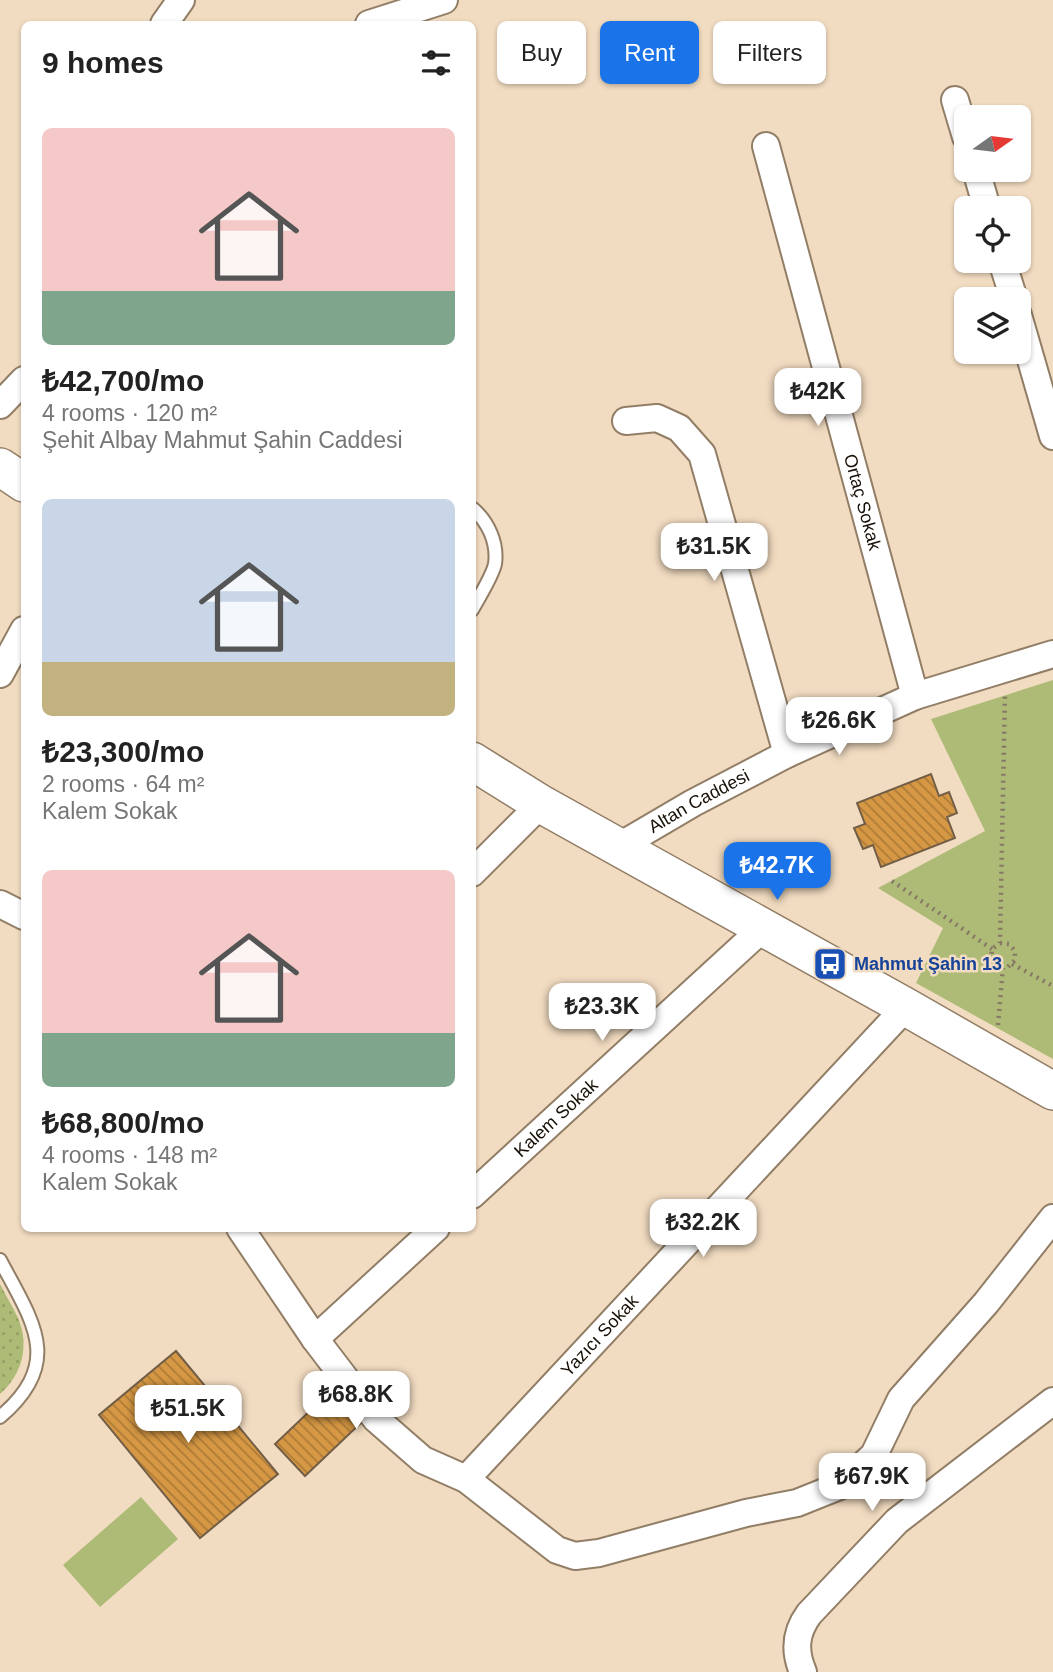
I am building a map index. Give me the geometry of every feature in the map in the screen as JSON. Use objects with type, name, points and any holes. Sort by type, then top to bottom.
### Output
[{"type":"street","points":[[166,21],[181,0]]},
{"type":"street","points":[[378,21],[443,0]]},
{"type":"street","points":[[955,100],[956,105]]},
{"type":"street","name":"Ortaç Sokak","points":[[766,146],[915,696]]},
{"type":"street","points":[[1031,360],[1053,436]]},
{"type":"street","points":[[0,405],[21,383]]},
{"type":"street","points":[[626,421],[657,418],[679,428],[702,454],[787,754]]},
{"type":"street","points":[[0,467],[21,480]]},
{"type":"street","points":[[0,674],[21,636]]},
{"type":"street","name":"Altan Caddesi","points":[[618,847],[693,803],[787,754],[915,696],[1053,653]]},
{"type":"street","points":[[476,763],[541,804],[1053,1091]]},
{"type":"street","points":[[476,869],[541,804]]},
{"type":"street","points":[[0,904],[21,914]]},
{"type":"street","name":"Kalem Sokak","points":[[476,1191],[764,927]]},
{"type":"street","name":"Yazıcı Sokak","points":[[466,1479],[906,1007]]},
{"type":"street","points":[[243,1232],[315,1339],[376,1419],[423,1460],[466,1479],[557,1550],[575,1556],[599,1553],[746,1513],[797,1503],[842,1485],[874,1455],[901,1398],[986,1303],[1053,1218]]},
{"type":"street","points":[[315,1339],[432,1232]]},
{"type":"street","points":[[803,1672],[796,1645],[802,1623],[809,1614],[897,1521],[1053,1401]]},
{"type":"lane","points":[[476,511],[487,525],[495,552],[494,566],[476,602]]},
{"type":"lane","points":[[0,1260],[28,1312],[38,1347],[37,1364],[28,1387],[0,1417]]},
{"type":"path","points":[[1000,943],[1006,668]]},
{"type":"path","points":[[892,881],[992,949]]},
{"type":"path","points":[[1005,943],[1013,947],[1016,956],[1012,964],[1003,968],[992,962],[992,949],[1005,943]]},
{"type":"path","points":[[1012,964],[1053,986]]},
{"type":"path","points":[[996,1057],[1003,968]]},
{"type":"green space","points":[[1053,680],[1053,1059],[916,983],[943,928],[878,888],[985,831],[931,719]]},
{"type":"green space","points":[[0,1284],[22,1329],[23,1349],[19,1369],[0,1394]]},
{"type":"green space","points":[[141,1497],[178,1539],[100,1607],[63,1565]]},
{"type":"building","points":[[931,774],[939,796],[949,792],[957,813],[947,817],[955,838],[881,867],[873,845],[863,849],[854,828],[865,824],[857,803]]},
{"type":"building","points":[[176,1351],[278,1474],[200,1538],[99,1415]]},
{"type":"building","points":[[335,1387],[364,1420],[305,1476],[275,1444]]},
{"type":"place","name":"Mahmut Şahin 13","points":[[830,964]]}]
